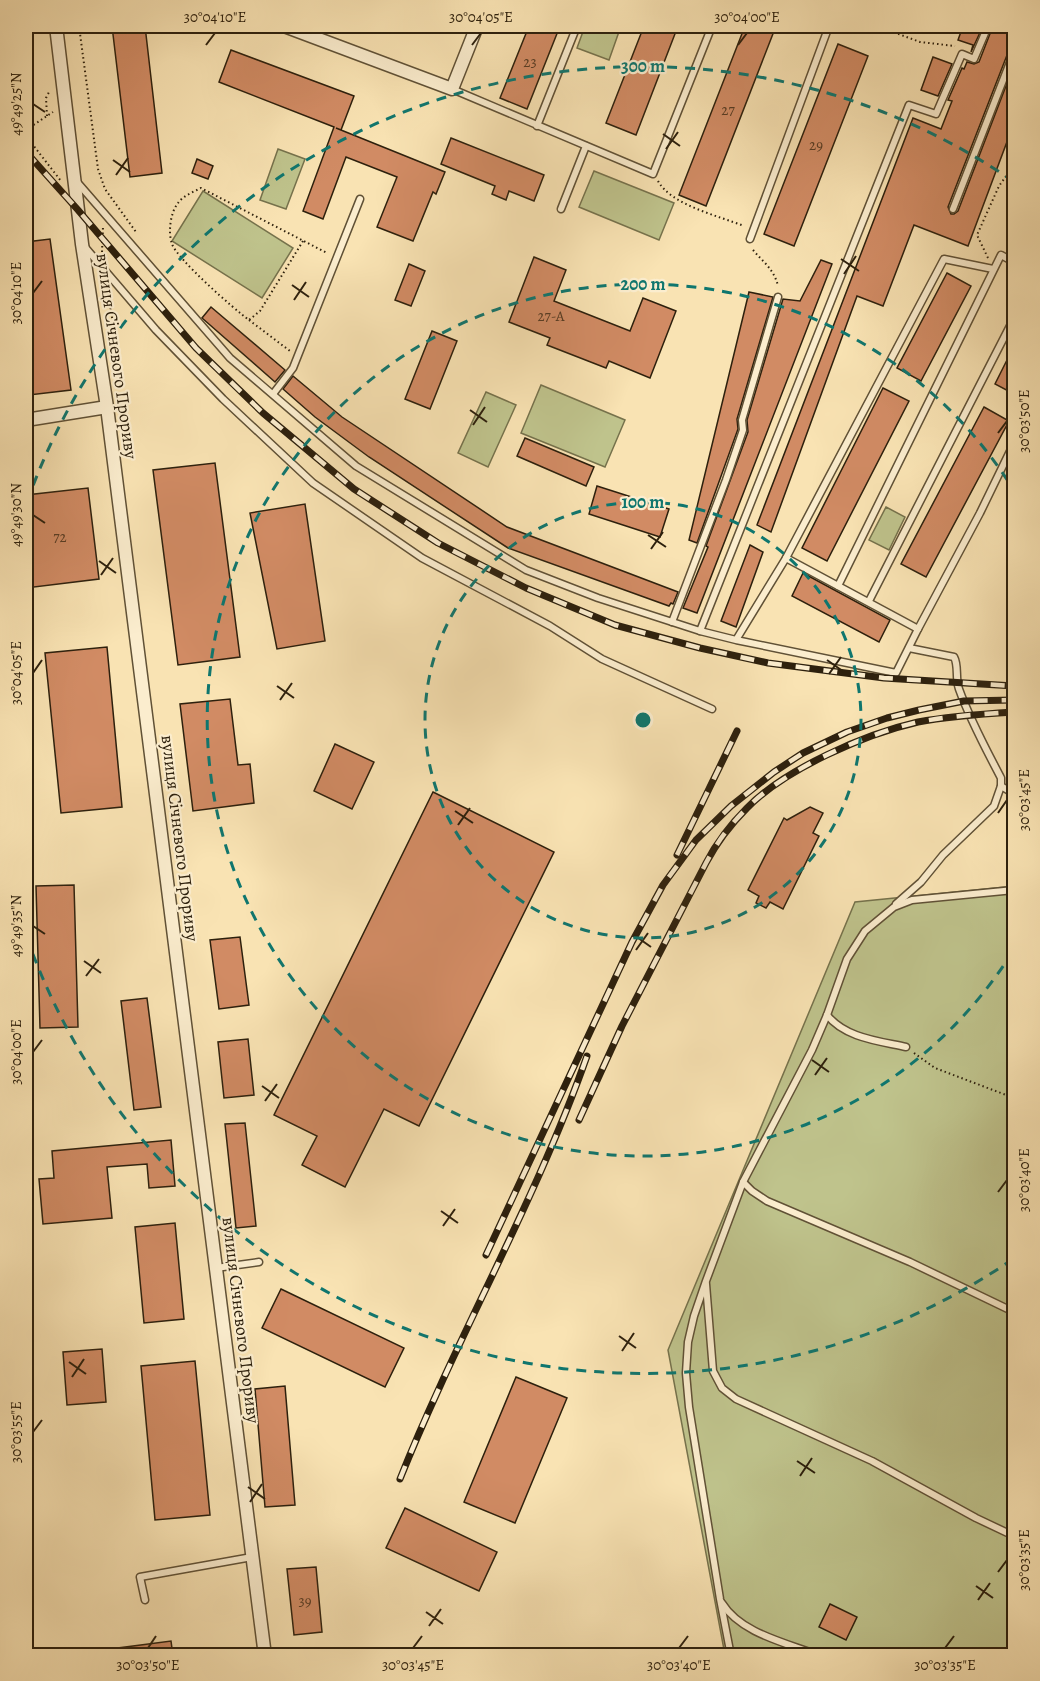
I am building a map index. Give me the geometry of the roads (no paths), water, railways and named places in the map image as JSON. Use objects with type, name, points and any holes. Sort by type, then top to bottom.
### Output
[{"type":"street","name":"вулиця Січневого Прориву","points":[[56,26],[73,177],[107,407],[265,1656]]},
{"type":"street","points":[[284,26],[452,89],[477,26]]},
{"type":"street","points":[[26,420],[107,407]]},
{"type":"lane","points":[[537,126],[577,26]]},
{"type":"lane","points":[[452,89],[653,174],[712,26]]},
{"type":"lane","points":[[750,239],[829,26]]},
{"type":"lane","points":[[700,631],[909,105],[936,114],[962,54],[974,59],[988,26]]},
{"type":"lane","points":[[953,209],[1014,52]]},
{"type":"lane","points":[[561,209],[586,146]]},
{"type":"lane","points":[[73,177],[230,358],[357,466],[526,570],[598,598],[700,631],[896,673],[1014,443]]},
{"type":"lane","points":[[273,394],[293,368],[360,200]]},
{"type":"lane","points":[[82,244],[156,330],[223,399],[313,483],[422,558],[550,626],[602,659],[712,709]]},
{"type":"lane","points":[[838,586],[993,269],[1001,255],[1014,262]]},
{"type":"lane","points":[[736,640],[786,558],[944,260],[993,269]]},
{"type":"lane","points":[[672,622],[743,430],[742,420],[778,297]]},
{"type":"lane","points":[[869,601],[1014,318]]},
{"type":"lane","points":[[786,558],[918,629]]},
{"type":"lane","points":[[731,1656],[689,1407],[686,1373],[688,1342],[694,1316],[744,1182],[812,1050],[847,959],[865,931],[921,882],[943,855],[994,806],[1001,786],[1001,778],[957,683],[954,657],[909,648]]},
{"type":"lane","points":[[1001,786],[1014,794]]},
{"type":"lane","points":[[894,907],[912,900],[1014,890]]},
{"type":"lane","points":[[827,1015],[833,1023],[844,1030],[906,1047]]},
{"type":"lane","points":[[744,1182],[752,1191],[767,1201],[910,1262],[1014,1312]]},
{"type":"lane","points":[[216,1268],[259,1262]]},
{"type":"lane","points":[[706,1281],[714,1371],[722,1388],[736,1399],[872,1461],[976,1518],[1014,1536]]},
{"type":"lane","points":[[145,1600],[140,1577],[253,1557]]},
{"type":"lane","points":[[720,1599],[738,1621],[756,1632],[820,1656]]},
{"type":"railway","points":[[26,152],[196,348],[263,413],[354,489],[438,543],[526,588],[615,625],[700,648],[768,663],[884,678],[1014,686]]},
{"type":"railway","points":[[486,1255],[632,942],[663,885],[696,840],[731,806],[774,772],[803,753],[847,732],[887,718],[964,701],[1014,700]]},
{"type":"railway","points":[[579,1120],[622,1026],[706,863],[724,834],[747,808],[782,780],[804,767],[874,735],[930,720],[1014,712]]},
{"type":"railway","points":[[677,855],[737,731]]},
{"type":"railway","points":[[400,1479],[446,1373],[544,1163],[587,1056]]}]
